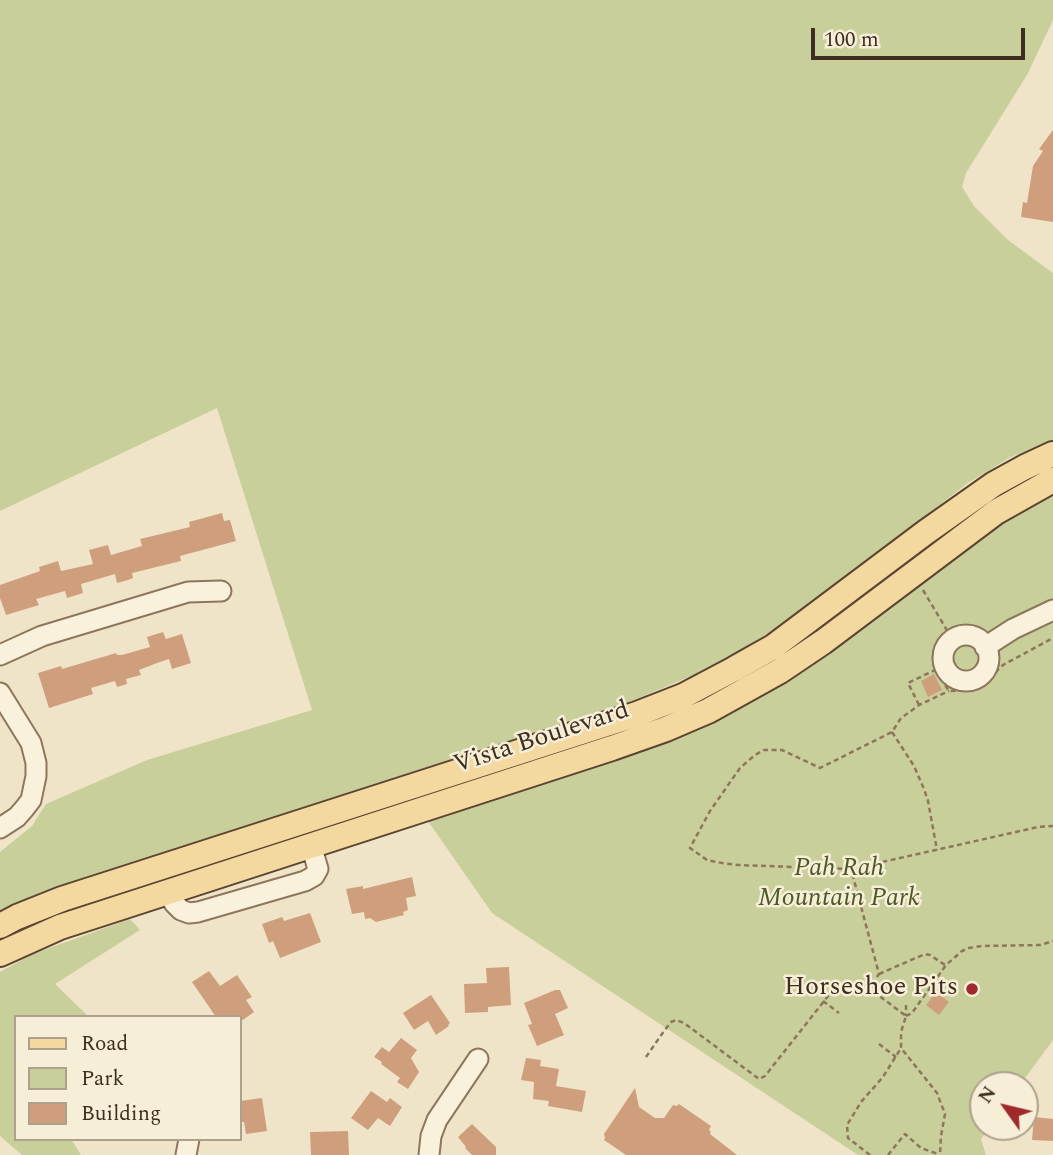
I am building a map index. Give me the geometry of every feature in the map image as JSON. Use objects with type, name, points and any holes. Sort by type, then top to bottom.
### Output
[{"type":"main road","name":"Vista Boulevard","points":[[0,926],[62,898],[637,714],[683,696],[773,647],[926,532],[995,484],[1053,454]]},
{"type":"main road","name":"Vista Boulevard","points":[[0,954],[60,927],[612,748],[708,711],[780,671],[823,642],[996,512],[1053,480]]},
{"type":"street","points":[[0,655],[42,636],[188,592],[222,591]]},
{"type":"street","points":[[985,647],[1013,629],[1053,610]]},
{"type":"street","points":[[0,694],[31,743],[36,763],[31,800],[17,817],[0,828]]},
{"type":"street","points":[[429,1155],[436,1120],[478,1059]]},
{"type":"path","points":[[919,705],[908,683],[935,670]]},
{"type":"path","points":[[948,691],[919,705],[901,718],[892,732],[820,768],[782,750],[764,750],[755,755],[740,768],[717,800],[690,848],[707,860],[722,863],[851,869],[1038,827],[1053,826]]},
{"type":"path","points":[[892,732],[914,766],[924,789],[937,850]]},
{"type":"path","points":[[851,869],[879,974]]},
{"type":"path","points":[[906,1016],[912,1013],[956,954],[982,946],[1040,946],[1053,940]]},
{"type":"path","points":[[646,1057],[671,1022],[676,1020],[684,1023],[759,1079],[765,1076],[828,994],[836,989],[872,984],[879,974],[925,954],[946,965]]},
{"type":"path","points":[[872,984],[878,995],[906,1016]]},
{"type":"path","points":[[823,1001],[839,1013]]},
{"type":"path","points":[[870,1155],[848,1138],[847,1125],[901,1048],[906,1005]]},
{"type":"path","points":[[879,1044],[896,1057]]},
{"type":"path","points":[[888,1155],[905,1134],[921,1148],[940,1155],[945,1114],[937,1093],[901,1048]]},
{"type":"green space","points":[[0,0],[1053,0],[1053,20],[1027,75],[966,173],[962,187],[974,206],[1008,240],[1053,273],[1053,440],[1009,458],[968,483],[790,619],[741,650],[691,676],[627,703],[88,876],[44,891],[0,911],[0,852],[32,826],[46,804],[147,760],[312,710],[217,408],[0,511]]},
{"type":"green space","name":"Pah Rah Mountain Park","points":[[1053,483],[1053,1040],[1030,1071],[969,1071],[969,1141],[982,1141],[986,1155],[858,1155],[492,913],[421,811],[688,721]]},
{"type":"green space","points":[[130,919],[140,930],[55,984],[87,1015],[14,1015],[14,1141],[72,1141],[81,1155],[22,1155],[0,1136],[0,972],[30,955]]},
{"type":"building","points":[[1053,130],[1053,222],[1021,217],[1023,202],[1027,203],[1033,166],[1043,151],[1039,149]]},
{"type":"building","points":[[222,513],[224,521],[230,520],[236,541],[180,556],[181,561],[132,573],[133,578],[128,580],[117,583],[115,574],[81,584],[83,593],[67,598],[65,591],[36,599],[39,605],[6,615],[0,598],[0,585],[40,571],[39,567],[58,561],[61,571],[93,564],[89,550],[108,545],[111,555],[142,546],[140,539],[190,527],[189,522]]},
{"type":"building","points":[[163,632],[166,639],[182,634],[191,663],[172,669],[169,659],[139,670],[141,675],[126,679],[127,684],[117,687],[115,681],[91,688],[93,694],[49,708],[38,673],[150,647],[147,637]]},
{"type":"building","points":[[934,674],[942,690],[928,697],[921,681]]},
{"type":"building","points":[[412,877],[416,896],[406,898],[408,910],[403,912],[404,915],[376,922],[370,918],[365,919],[364,912],[352,914],[346,889],[363,886],[363,889]]},
{"type":"building","points":[[310,913],[321,942],[280,958],[273,941],[269,943],[262,924],[282,917],[284,921]]},
{"type":"building","points":[[509,967],[511,1005],[488,1007],[488,1012],[465,1013],[464,984],[487,983],[486,968]]},
{"type":"building","points":[[209,971],[220,986],[237,975],[252,997],[246,1000],[254,1012],[242,1021],[242,1015],[215,1015],[192,982]]},
{"type":"building","points":[[560,990],[568,1008],[555,1014],[564,1035],[537,1046],[528,1025],[532,1024],[524,1003]]},
{"type":"building","points":[[936,992],[949,1002],[939,1015],[926,1005]]},
{"type":"building","points":[[431,995],[450,1023],[436,1035],[428,1021],[414,1030],[403,1013]]},
{"type":"building","points":[[401,1038],[417,1050],[411,1058],[419,1072],[408,1089],[397,1082],[400,1078],[374,1057],[382,1047],[389,1052]]},
{"type":"building","points":[[526,1058],[541,1060],[540,1066],[559,1069],[556,1086],[586,1091],[582,1112],[548,1106],[549,1101],[533,1099],[534,1082],[521,1080]]},
{"type":"building","points":[[635,1088],[639,1107],[655,1118],[664,1118],[673,1105],[679,1104],[711,1126],[710,1134],[737,1155],[626,1155],[604,1140],[604,1134]]},
{"type":"building","points":[[371,1091],[387,1102],[390,1098],[402,1107],[390,1126],[378,1118],[368,1130],[351,1118]]},
{"type":"building","points":[[262,1098],[267,1131],[246,1134],[242,1122],[242,1101]]},
{"type":"building","points":[[1039,1118],[1053,1119],[1053,1141],[1039,1140]]},
{"type":"building","points":[[472,1124],[496,1147],[496,1155],[472,1155],[465,1148],[458,1137]]},
{"type":"building","points":[[348,1131],[349,1155],[311,1155],[310,1132]]},
{"type":"place","name":"Horseshoe Pits","points":[[972,989]]}]
